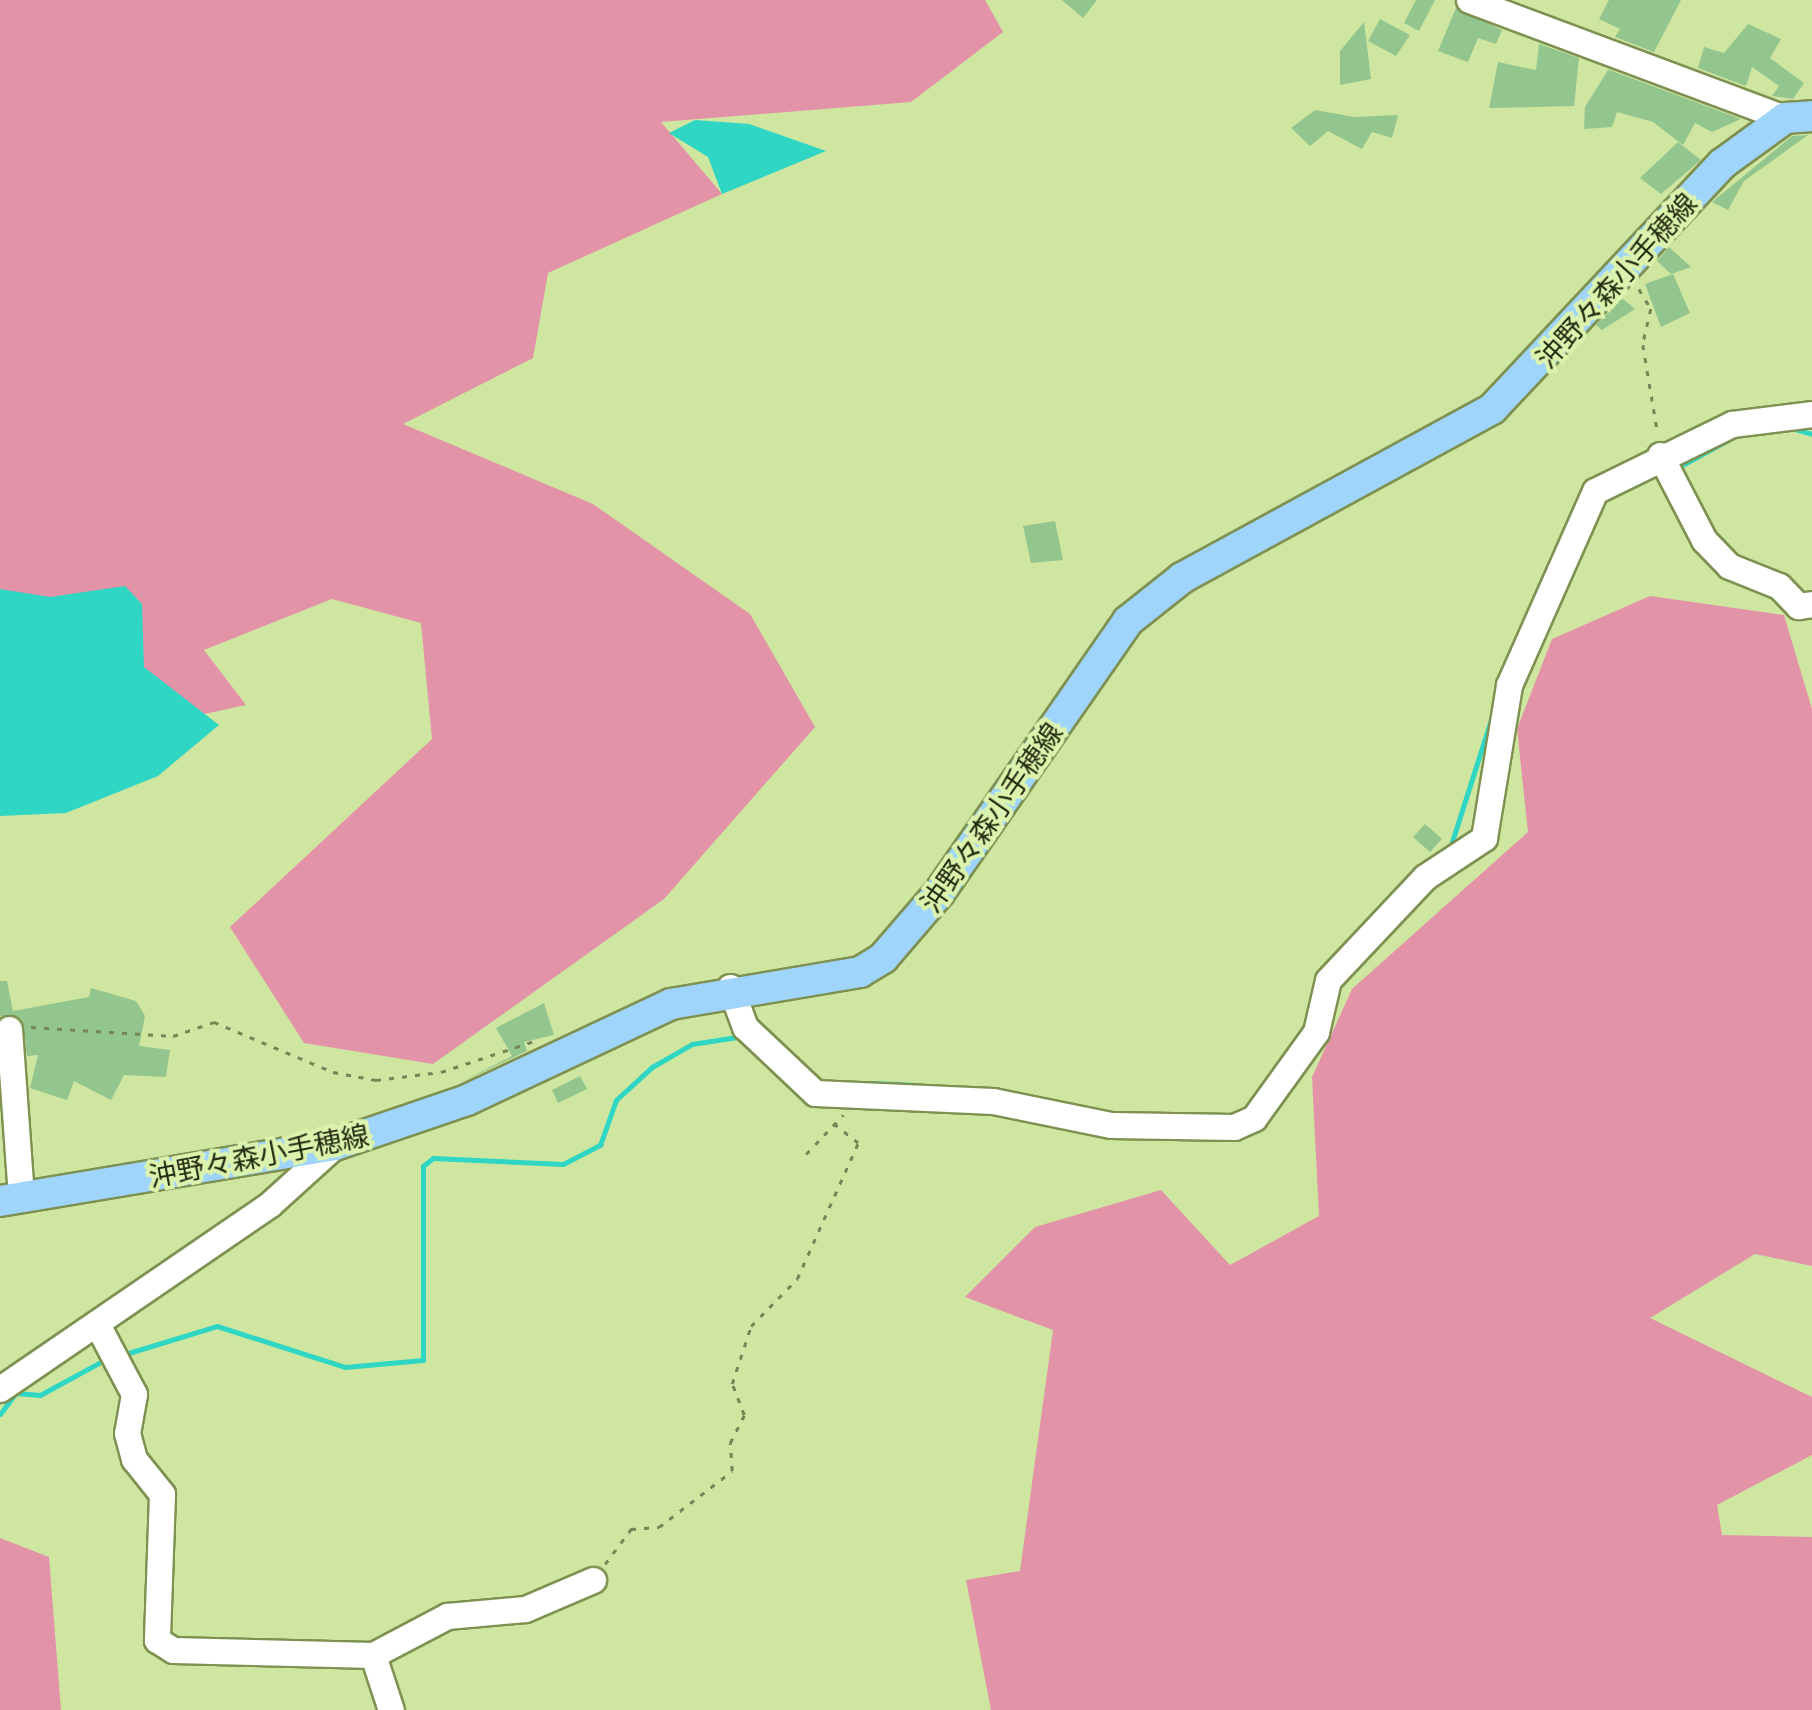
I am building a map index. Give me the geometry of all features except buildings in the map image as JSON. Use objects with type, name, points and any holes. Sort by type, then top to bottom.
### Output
[{"type":"main road","name":"沖野々森小手穂線","points":[[10,1199],[336,1146],[585,1047],[671,1004],[730,987],[860,972],[883,958],[939,893],[1128,621],[1182,578],[1492,410],[1722,164],[1798,117]]},
{"type":"street","points":[[1469,0],[1798,117]]},
{"type":"street","points":[[730,987],[745,1027],[799,1086],[853,1096],[993,1100],[1112,1125],[1234,1128],[1254,1118],[1316,1032],[1328,980],[1425,877],[1484,838],[1509,685],[1595,491],[1660,455],[1732,424],[1812,414]]},
{"type":"street","points":[[1660,455],[1704,540],[1730,566],[1779,586],[1798,606],[1812,604]]},
{"type":"street","points":[[9,1029],[18,1061],[10,1199]]},
{"type":"street","points":[[0,1388],[98,1326],[336,1146]]},
{"type":"street","points":[[98,1326],[134,1394],[127,1433],[134,1459],[162,1494],[156,1640],[216,1657],[372,1655],[447,1616],[525,1609],[593,1580]]},
{"type":"street","points":[[372,1655],[391,1710]]},
{"type":"path","points":[[1624,267],[1651,309],[1643,345],[1660,455]]},
{"type":"path","points":[[9,1029],[71,1023],[172,1036],[214,1022],[333,1072],[376,1080],[441,1072],[523,1040],[585,1047]]},
{"type":"path","points":[[806,1154],[853,1096]]},
{"type":"path","points":[[593,1580],[630,1529],[659,1527],[732,1471],[730,1443],[744,1415],[732,1384],[752,1326],[797,1280],[858,1143],[834,1124]]},
{"type":"shaded area","points":[[0,0],[985,0],[1003,32],[911,102],[661,122],[722,194],[548,273],[533,358],[403,424],[593,504],[750,614],[815,727],[664,899],[433,1064],[304,1043],[230,927],[432,739],[421,623],[332,599],[204,650],[246,705],[186,718],[25,601],[0,594]]},
{"type":"shaded area","points":[[1650,596],[1784,615],[1812,709],[1812,1266],[1755,1254],[1650,1318],[1812,1397],[1812,1455],[1717,1505],[1722,1535],[1812,1537],[1812,1710],[991,1710],[966,1580],[1020,1571],[1053,1330],[965,1297],[1035,1227],[1161,1190],[1230,1265],[1319,1216],[1312,1077],[1352,989],[1528,832],[1517,729],[1552,639]]},
{"type":"shaded area","points":[[0,1538],[49,1557],[61,1710],[0,1710]]},
{"type":"water","points":[[695,120],[749,124],[826,151],[722,194],[708,157],[669,133]]},
{"type":"water","points":[[125,586],[142,604],[144,667],[219,725],[158,776],[66,813],[0,816],[0,589],[50,597]]},
{"type":"waterway","points":[[1788,427],[1812,434]]},
{"type":"waterway","points":[[1675,469],[1735,436]]},
{"type":"waterway","points":[[1553,558],[1567,528]]},
{"type":"waterway","points":[[1513,648],[1526,617]]},
{"type":"waterway","points":[[1450,848],[1492,716]]},
{"type":"waterway","points":[[1417,901],[1436,882]]},
{"type":"waterway","points":[[122,1355],[217,1326],[345,1367],[423,1360],[423,1166],[433,1158],[563,1164],[600,1145],[616,1100],[652,1067],[692,1044],[743,1036]]},
{"type":"waterway","points":[[872,1083],[916,1085]]},
{"type":"waterway","points":[[0,1414],[16,1393],[40,1395],[106,1359]]}]
